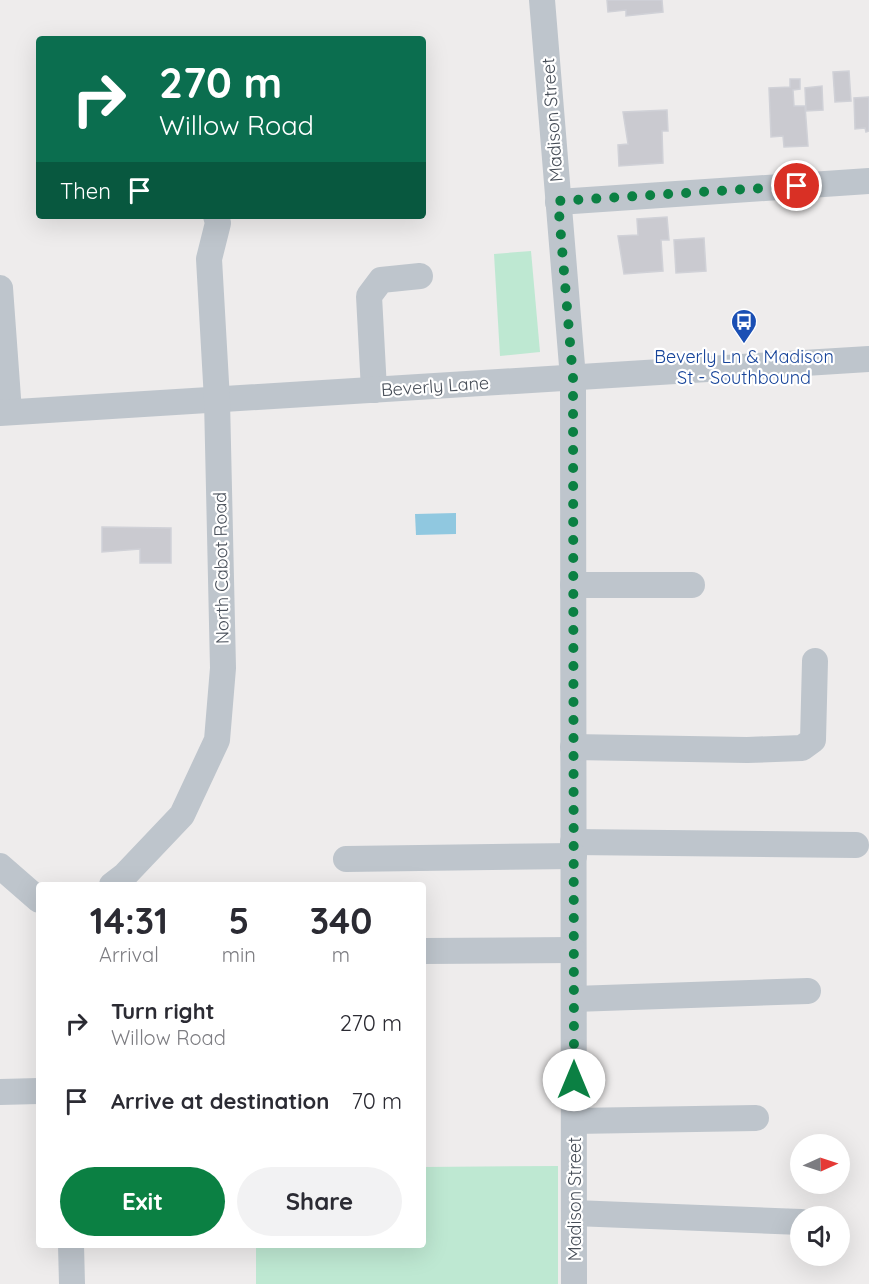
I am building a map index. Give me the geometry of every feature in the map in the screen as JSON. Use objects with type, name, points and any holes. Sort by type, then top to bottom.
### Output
[{"type":"street","name":"Madison Street","points":[[542,0],[573,378],[574,1284]]},
{"type":"street","points":[[558,201],[869,181]]},
{"type":"street","name":"North Cabot Road","points":[[116,882],[182,815],[217,740],[223,668],[217,400],[209,259],[218,223],[217,219]]},
{"type":"street","points":[[374,390],[369,296],[381,280],[420,276]]},
{"type":"street","points":[[0,288],[5,413]]},
{"type":"street","name":"Beverly Lane","points":[[5,413],[869,359]]},
{"type":"street","points":[[573,585],[692,585]]},
{"type":"street","points":[[573,747],[747,750],[802,748],[813,740],[815,661]]},
{"type":"street","points":[[346,859],[573,849],[856,845]]},
{"type":"street","points":[[0,866],[36,897]]},
{"type":"street","points":[[426,951],[573,950]]},
{"type":"street","points":[[574,999],[808,991]]},
{"type":"street","points":[[0,1092],[36,1091]]},
{"type":"street","points":[[574,1121],[756,1118]]},
{"type":"street","points":[[574,1213],[790,1222]]},
{"type":"street","points":[[71,1248],[72,1284]]},
{"type":"green space","points":[[531,251],[540,352],[500,356],[494,254]]},
{"type":"green space","points":[[558,1166],[558,1284],[256,1284],[256,1248],[426,1248],[426,1167]]},
{"type":"water","points":[[456,513],[456,534],[416,535],[415,514]]},
{"type":"building","points":[[607,0],[662,0],[663,12],[626,16],[626,10],[608,12]]},
{"type":"building","points":[[849,71],[851,101],[835,102],[833,72]]},
{"type":"building","points":[[790,79],[800,79],[800,89],[793,90],[794,106],[805,106],[808,146],[784,147],[783,136],[771,137],[769,88],[790,87]]},
{"type":"building","points":[[822,86],[823,110],[806,111],[805,88]]},
{"type":"building","points":[[869,97],[869,131],[866,132],[865,128],[855,129],[854,98]]},
{"type":"building","points":[[667,110],[668,131],[662,131],[663,163],[619,166],[618,145],[628,144],[623,112]]},
{"type":"building","points":[[667,217],[669,240],[661,240],[663,271],[624,274],[618,236],[638,235],[637,219]]},
{"type":"building","points":[[704,238],[706,271],[676,273],[674,240]]},
{"type":"building","points":[[102,527],[171,528],[171,563],[140,563],[140,549],[102,552]]},
{"type":"place","name":"Beverly Ln & Madison St - Southbound","points":[[744,345]]},
{"type":"route","points":[[574,1080],[573,378],[558,201],[797,186]]}]
